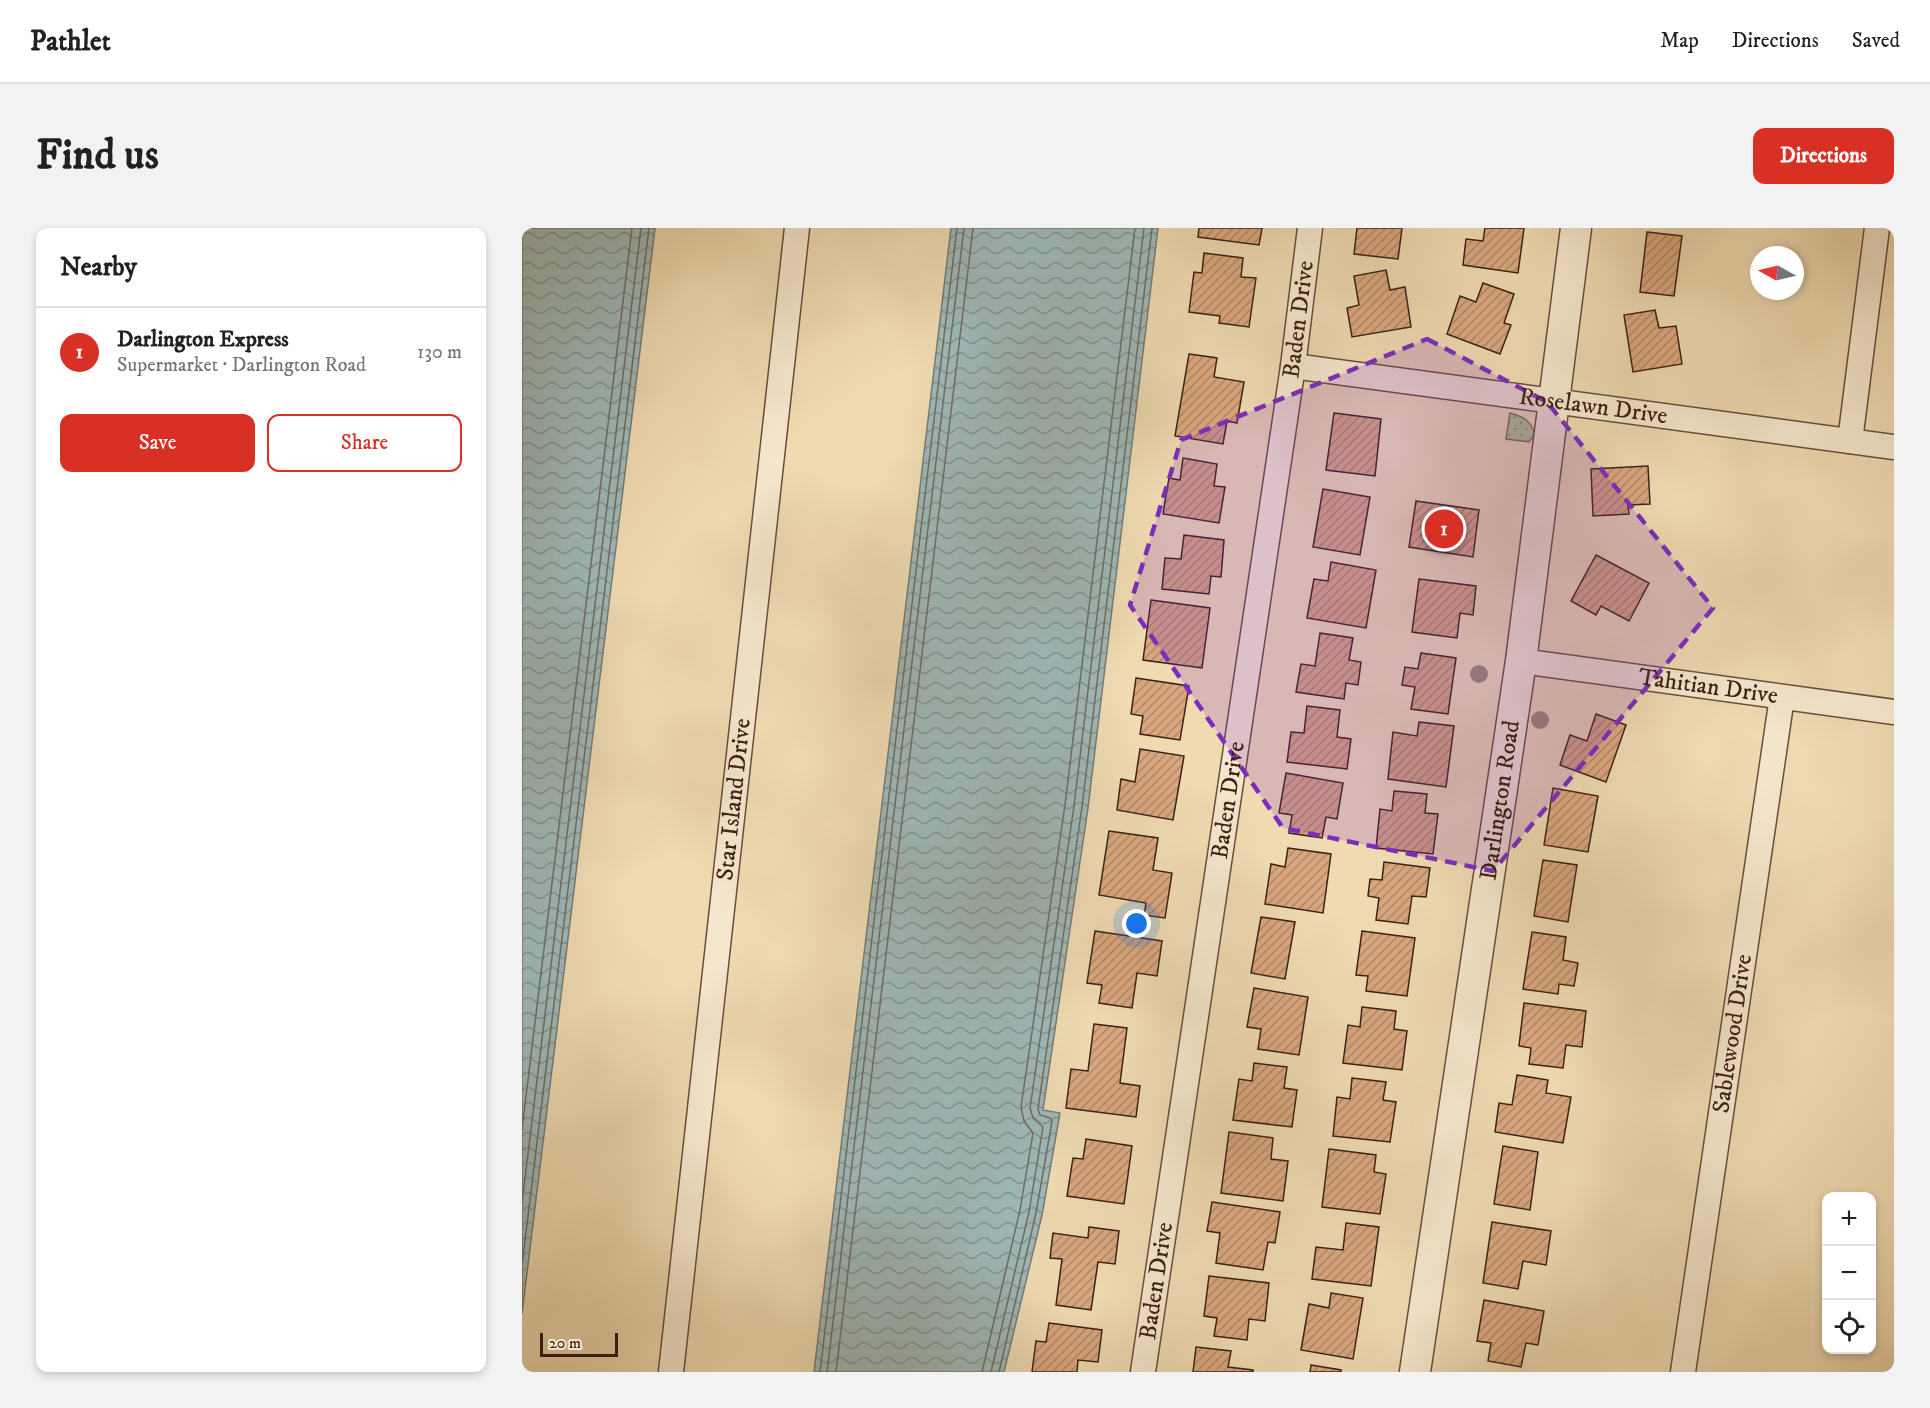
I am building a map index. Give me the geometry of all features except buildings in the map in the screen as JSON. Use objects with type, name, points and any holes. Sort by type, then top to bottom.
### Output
[{"type":"street","name":"Star Island Drive","points":[[671,1372],[797,228]]},
{"type":"street","name":"Baden Drive","points":[[1143,1372],[1293,366],[1310,228]]},
{"type":"street","name":"Darlington Road","points":[[1415,1372],[1521,661],[1556,400],[1576,228]]},
{"type":"street","points":[[1850,441],[1877,228]]},
{"type":"street","name":"Roselawn Drive","points":[[1293,366],[1894,447]]},
{"type":"street","name":"Tahitian Drive","points":[[1521,661],[1894,712]]},
{"type":"street","name":"Sablewood Drive","points":[[1683,1372],[1782,697]]},
{"type":"highlighted area","points":[[1427,339],[1547,402],[1713,608],[1493,871],[1283,828],[1130,605],[1181,440]]},
{"type":"green space","points":[[1510,413],[1523,418],[1531,425],[1535,434],[1529,442],[1506,439]]},
{"type":"water","points":[[522,228],[655,228],[522,1314]]},
{"type":"water","points":[[951,228],[1158,228],[1088,808],[1043,1110],[1060,1113],[1042,1215],[1004,1372],[814,1372]]},
{"type":"place","name":"Darlington Express","points":[[1444,529]]}]
